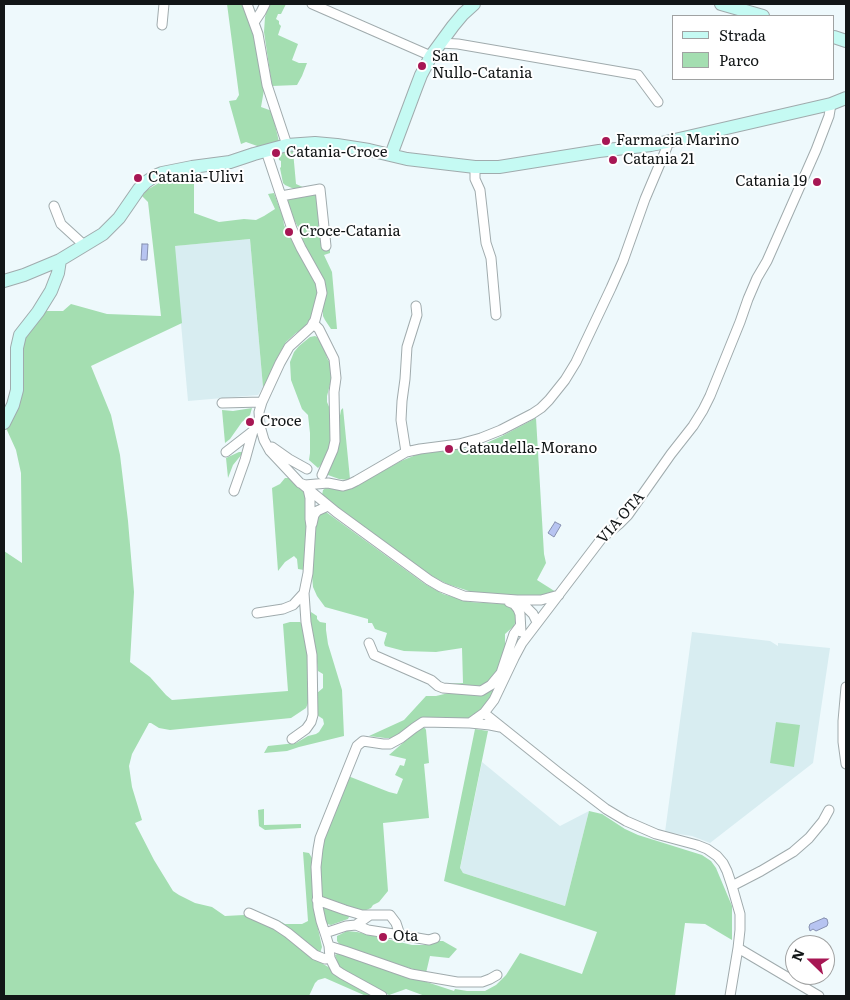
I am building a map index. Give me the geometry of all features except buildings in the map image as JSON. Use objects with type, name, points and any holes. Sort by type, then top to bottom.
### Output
[{"type":"main road","points":[[392,155],[421,75],[431,56],[452,26],[474,4]]},
{"type":"main road","points":[[721,4],[760,15]]},
{"type":"main road","points":[[4,281],[60,260],[103,234],[118,218],[139,189],[154,176],[206,164],[230,162],[286,145],[337,145],[407,159],[476,167],[499,167],[599,151],[651,145],[831,104],[846,98]]},
{"type":"main road","points":[[4,423],[17,390],[17,348],[20,335],[51,291],[58,274],[60,260]]},
{"type":"street","points":[[162,25],[164,4]]},
{"type":"street","points":[[247,4],[255,22],[267,86],[286,145]]},
{"type":"street","points":[[255,22],[265,4]]},
{"type":"street","points":[[312,4],[431,56]]},
{"type":"street","points":[[440,43],[458,44],[638,75],[658,102]]},
{"type":"street","name":"VIA OTA","points":[[470,723],[484,713],[494,700],[522,643],[537,622],[602,538],[628,514],[703,410],[757,278],[767,260],[816,150],[829,116],[831,104]]},
{"type":"street","points":[[259,419],[262,433],[270,451],[312,482],[336,481],[350,484],[406,452],[459,444],[481,438],[501,430],[542,408],[554,395],[576,362],[612,288],[667,147],[666,142]]},
{"type":"street","points":[[234,491],[253,431],[259,419],[262,402],[284,354],[292,344],[311,328],[322,293],[320,282],[292,229],[266,150]]},
{"type":"street","points":[[476,167],[476,179],[480,190],[486,243],[490,258],[496,315]]},
{"type":"street","points":[[281,196],[320,189],[326,246]]},
{"type":"street","points":[[54,206],[61,224],[84,245]]},
{"type":"street","points":[[406,452],[401,420],[402,401],[407,347],[417,315],[416,306]]},
{"type":"street","points":[[311,526],[310,498],[312,482],[333,450],[336,378],[334,359],[319,329],[313,323]]},
{"type":"street","points":[[222,403],[262,402]]},
{"type":"street","points":[[226,452],[253,431]]},
{"type":"street","points":[[266,442],[289,459],[312,482],[328,506],[441,587],[464,596],[502,599],[541,600],[559,595]]},
{"type":"street","points":[[292,739],[306,729],[313,715],[312,655],[306,622],[304,593],[308,574],[311,526],[314,515],[312,482]]},
{"type":"street","points":[[314,515],[320,509],[328,506]]},
{"type":"street","points":[[257,613],[283,609],[293,605],[304,593]]},
{"type":"street","points":[[502,599],[514,604],[518,609],[522,643]]},
{"type":"street","points":[[517,600],[533,614],[537,622]]},
{"type":"street","points":[[369,643],[374,655],[432,680],[438,686],[481,691],[491,685],[501,673],[514,634],[520,626]]},
{"type":"street","points":[[846,687],[843,721],[846,764]]},
{"type":"street","points":[[484,713],[606,809],[626,821],[656,834],[697,845],[712,852],[723,863],[740,914],[738,948],[730,996]]},
{"type":"street","points":[[382,996],[336,970],[330,958],[329,946],[317,900],[316,859],[318,849],[323,828],[344,775],[360,743],[363,741],[390,744],[423,722],[470,723],[502,728]]},
{"type":"street","points":[[732,886],[793,852],[809,838],[829,810]]},
{"type":"street","points":[[317,900],[362,915],[390,915],[396,923],[400,935]]},
{"type":"street","points":[[249,913],[276,925],[314,956],[324,959],[330,958]]},
{"type":"street","points":[[325,933],[356,924],[370,916]]},
{"type":"street","points":[[356,924],[368,930],[429,940],[435,938]]},
{"type":"street","points":[[329,946],[411,974],[456,982],[482,982],[497,975]]},
{"type":"street","points":[[738,948],[819,996]]},
{"type":"shaded area","points":[[250,239],[263,387],[258,395],[188,401],[174,246]]},
{"type":"shaded area","points":[[692,632],[770,641],[778,646],[778,643],[830,648],[813,763],[710,843],[692,836],[665,832]]},
{"type":"shaded area","points":[[482,762],[560,826],[589,811],[565,906],[463,873],[460,869]]},
{"type":"green space","points":[[227,4],[243,4],[249,17],[264,90],[261,107],[272,111],[279,142],[260,147],[246,142],[241,144],[229,101],[236,100],[239,95]]},
{"type":"green space","points":[[269,4],[286,4],[276,19],[281,26],[278,35],[298,44],[292,60],[299,63],[307,63],[297,85],[272,86],[264,32],[265,17]]},
{"type":"green space","points":[[293,151],[296,184],[305,188],[294,189],[283,183],[280,168],[281,161],[278,155],[279,153]]},
{"type":"green space","points":[[187,175],[187,182],[194,182],[194,213],[219,222],[244,219],[256,220],[264,216],[275,209],[268,194],[274,193],[284,225],[319,290],[311,317],[304,328],[286,342],[277,358],[270,377],[263,387],[250,239],[175,246],[182,323],[91,366],[111,415],[120,455],[134,592],[130,662],[150,677],[172,700],[288,691],[283,624],[300,622],[303,624],[307,643],[309,667],[308,703],[306,708],[291,718],[170,730],[159,728],[149,723],[132,754],[129,766],[132,787],[142,820],[135,823],[173,891],[195,903],[212,907],[225,916],[244,915],[260,920],[283,933],[344,980],[373,996],[366,996],[325,978],[315,983],[309,996],[4,996],[4,551],[22,563],[21,473],[16,450],[6,428],[20,403],[23,378],[22,349],[25,337],[46,311],[63,311],[71,304],[107,314],[161,316],[148,202],[142,196],[147,190],[157,184],[170,178]]},
{"type":"green space","points":[[316,195],[322,248],[324,250],[330,248],[330,253],[324,255],[332,272],[337,329],[331,329],[323,316],[326,289],[324,280],[303,242],[286,200]]},
{"type":"green space","points":[[315,336],[330,362],[332,377],[327,396],[330,409],[330,446],[323,463],[318,468],[309,460],[310,433],[308,415],[302,409],[291,380],[290,362],[299,346],[310,337]]},
{"type":"green space","points":[[252,408],[250,415],[225,443],[222,410],[233,411]]},
{"type":"green space","points":[[343,408],[350,479],[347,480],[328,475],[337,450],[339,421]]},
{"type":"green space","points":[[536,418],[546,563],[537,580],[556,592],[538,597],[517,596],[472,592],[447,584],[432,576],[345,514],[322,495],[323,490],[328,486],[361,483],[416,455],[433,451],[466,449],[482,445]]},
{"type":"green space","points":[[242,452],[242,454],[233,465],[228,478],[226,458]]},
{"type":"green space","points":[[285,478],[290,478],[305,493],[307,526],[304,570],[298,569],[297,559],[294,556],[285,562],[278,571],[272,488],[280,484]]},
{"type":"green space","points":[[326,512],[425,584],[443,594],[470,602],[505,604],[511,607],[516,614],[516,620],[514,626],[505,634],[505,648],[496,676],[484,687],[441,684],[463,683],[462,648],[436,652],[404,651],[385,646],[387,633],[375,629],[372,623],[368,623],[368,619],[325,607],[313,587],[312,576],[315,526],[318,516]]},
{"type":"green space","points":[[311,612],[317,616],[320,622],[326,623],[328,644],[342,690],[344,736],[287,751],[264,753],[268,746],[296,743],[316,734],[324,724],[323,719],[317,715],[317,693],[323,688],[323,674],[318,671]]},
{"type":"green space","points":[[505,670],[488,703],[470,718],[461,721],[430,717],[423,718],[396,738],[369,736],[404,720],[426,696],[453,692],[482,693]]},
{"type":"green space","points":[[776,722],[800,725],[794,767],[770,763]]},
{"type":"green space","points":[[420,728],[425,728],[426,730],[429,763],[424,764],[429,818],[383,823],[388,891],[379,902],[364,911],[358,911],[323,898],[320,872],[323,839],[348,776],[397,794],[403,779],[395,775],[400,765],[404,766],[406,759],[389,755]]},
{"type":"green space","points":[[475,729],[488,731],[460,868],[463,873],[565,906],[589,811],[602,814],[638,835],[702,855],[711,861],[716,868],[732,906],[732,940],[705,924],[685,923],[675,996],[425,996],[406,989],[389,995],[342,970],[339,966],[335,955],[339,953],[454,991],[455,989],[485,991],[496,985],[506,975],[520,953],[582,974],[597,932],[444,881]]},
{"type":"green space","points":[[264,809],[264,825],[301,824],[301,828],[265,830],[259,826],[258,810]]},
{"type":"green space","points":[[303,852],[309,853],[312,858],[313,894],[322,947],[320,953],[278,920],[285,924],[302,924],[308,921]]},
{"type":"green space","points":[[323,905],[350,915],[348,919],[331,925],[327,924],[325,923]]},
{"type":"green space","points":[[347,931],[412,945],[425,945],[443,941],[457,949],[449,958],[430,956],[426,973],[340,945],[337,941],[337,936]]},
{"type":"water","points":[[142,244],[148,244],[147,260],[141,260]]},
{"type":"water","points":[[555,522],[561,525],[554,537],[548,533]]},
{"type":"water","points":[[824,918],[827,919],[827,926],[816,931],[813,929],[810,931],[810,924]]},
{"type":"place","name":"San Nullo-Catania","points":[[422,66]]},
{"type":"place","name":"Farmacia Marino","points":[[606,141]]},
{"type":"place","name":"Catania-Croce","points":[[276,153]]},
{"type":"place","name":"Catania 21","points":[[613,160]]},
{"type":"place","name":"Catania-Ulivi","points":[[138,178]]},
{"type":"place","name":"Catania 19","points":[[817,182]]},
{"type":"place","name":"Croce-Catania","points":[[289,232]]},
{"type":"place","name":"Croce","points":[[250,422]]},
{"type":"place","name":"Cataudella-Morano","points":[[449,449]]},
{"type":"place","name":"Ota","points":[[383,937]]}]
